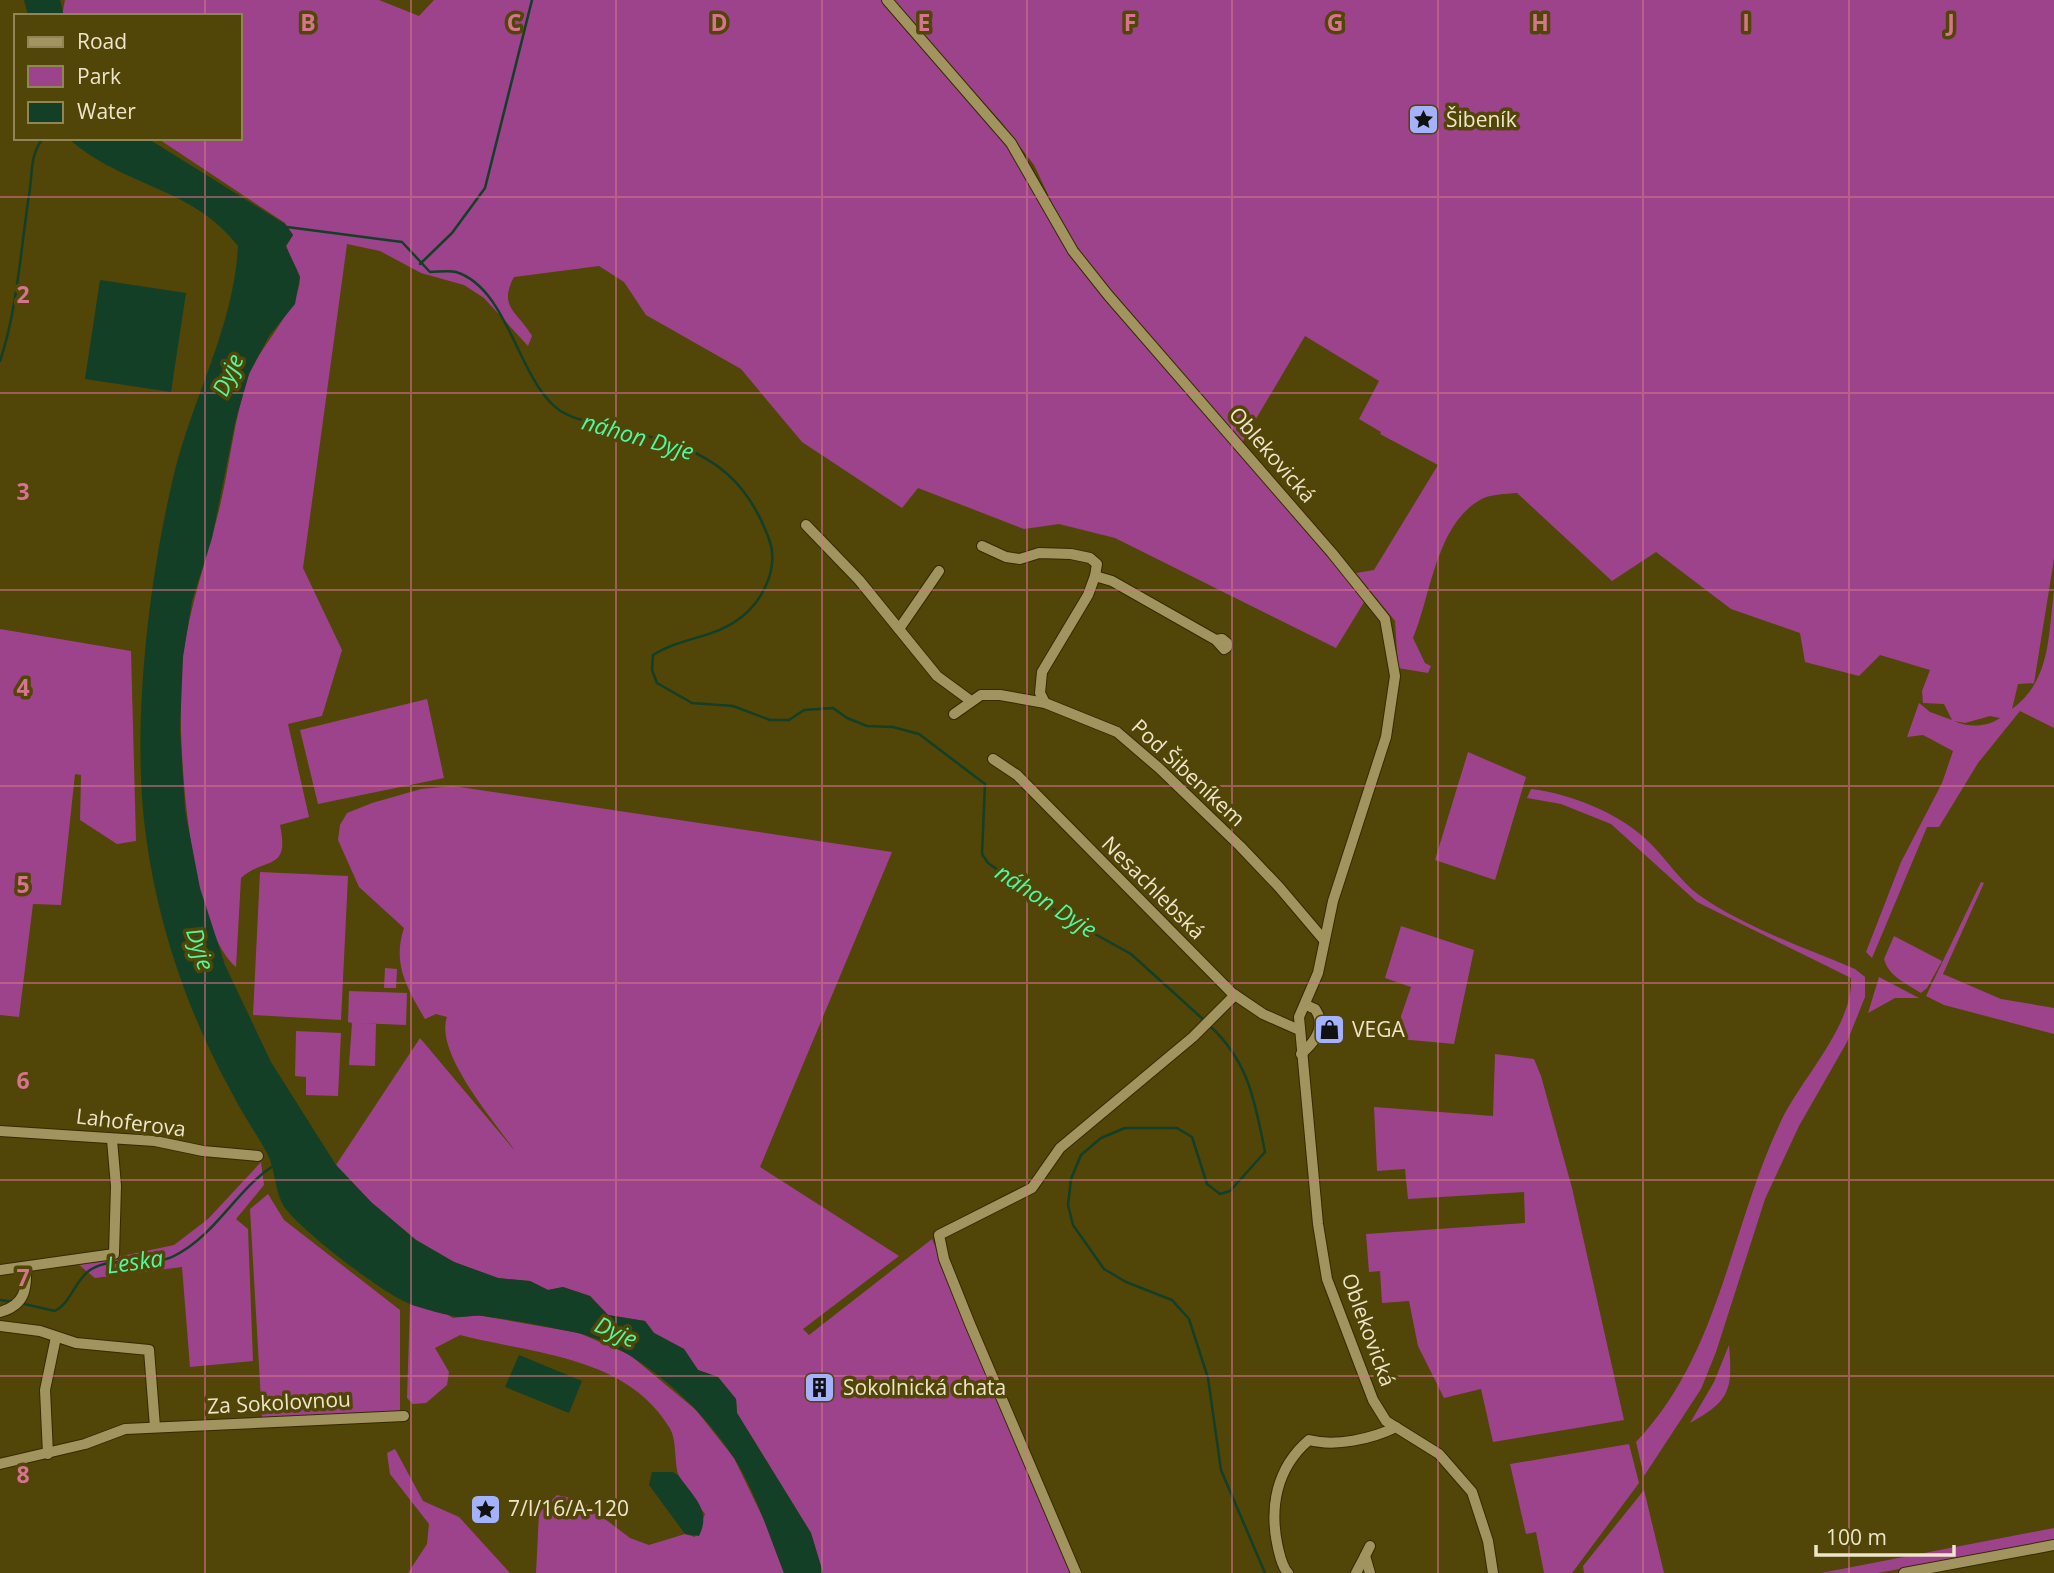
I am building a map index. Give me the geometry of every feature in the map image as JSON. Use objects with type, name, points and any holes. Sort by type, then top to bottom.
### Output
[{"type":"street","name":"Oblekovická","points":[[887,0],[1011,143],[1073,251],[1099,284],[1332,553],[1385,620],[1395,676],[1393,704],[1386,737],[1324,940],[1318,973],[1299,1017],[1297,1029],[1308,1098],[1318,1224],[1327,1279],[1373,1400],[1386,1421],[1439,1454],[1472,1492],[1488,1541],[1493,1573]]},
{"type":"street","points":[[806,525],[859,580],[937,676],[971,701]]},
{"type":"street","points":[[982,546],[1006,557],[1020,559],[1039,553],[1090,558],[1097,564],[1088,595],[1042,671],[1040,693],[1045,703]]},
{"type":"street","points":[[899,629],[939,571]]},
{"type":"street","points":[[1095,576],[1112,581],[1216,640]]},
{"type":"street","name":"Pod Šibeníkem","points":[[954,714],[981,695],[1000,695],[1045,703],[1117,732],[1159,768],[1240,846],[1324,940]]},
{"type":"street","name":"Nesachlebská","points":[[993,759],[1017,775],[1235,995],[1264,1014],[1297,1029]]},
{"type":"street","points":[[1076,1573],[970,1324],[944,1259],[939,1235],[1024,1194],[1060,1148],[1203,1028],[1235,995]]},
{"type":"street","points":[[1301,1054],[1317,1038],[1320,1025],[1315,1009],[1306,1005]]},
{"type":"street","name":"Lahoferova","points":[[0,1131],[50,1132],[112,1140],[155,1141],[203,1151],[258,1156]]},
{"type":"street","points":[[0,1270],[114,1254],[116,1186],[112,1140]]},
{"type":"street","points":[[0,1312],[19,1302],[27,1288],[26,1267]]},
{"type":"street","points":[[0,1326],[35,1330],[76,1343],[149,1350],[155,1427]]},
{"type":"street","points":[[48,1454],[45,1390],[56,1336]]},
{"type":"street","name":"Za Sokolovnou","points":[[0,1464],[48,1454],[125,1429],[404,1416]]},
{"type":"street","points":[[1285,1573],[1272,1511],[1276,1491],[1297,1450],[1309,1440],[1323,1444],[1361,1438],[1396,1427]]},
{"type":"street","points":[[1904,1573],[2054,1545]]},
{"type":"street","points":[[1356,1573],[1368,1551],[1370,1573]]},
{"type":"green space","points":[[65,0],[379,0],[419,16],[434,0],[882,0],[996,131],[1026,171],[1073,260],[1173,376],[1077,248],[1060,220],[1034,165],[1002,123],[893,0],[2054,0],[2054,559],[2034,683],[2018,684],[2012,709],[2025,697],[2034,685],[2041,671],[2054,591],[2054,728],[2020,711],[1978,763],[1939,827],[1927,827],[1872,958],[1866,952],[1901,862],[1942,783],[1953,751],[1923,735],[1907,737],[1919,703],[1930,712],[1952,720],[1944,704],[1923,703],[1922,691],[1930,670],[1880,655],[1859,676],[1805,662],[1800,633],[1731,609],[1656,552],[1612,581],[1517,493],[1480,500],[1465,511],[1454,526],[1437,562],[1413,638],[1425,663],[1431,666],[1428,673],[1398,668],[1395,621],[1356,573],[1374,570],[1438,465],[1380,434],[1381,432],[1359,419],[1379,381],[1305,336],[1237,451],[1366,599],[1336,648],[1115,538],[1059,524],[1024,529],[918,488],[902,508],[802,442],[741,369],[646,315],[624,282],[599,266],[514,277],[508,295],[509,302],[532,336],[528,346],[484,298],[464,285],[421,273],[380,251],[347,244],[303,568],[342,650],[322,716],[288,724],[309,817],[280,825],[282,850],[278,857],[241,878],[236,967],[219,944],[195,867],[183,771],[181,685],[186,636],[220,506],[243,393],[253,366],[288,311],[299,285],[299,275],[286,246],[293,235],[285,223],[160,140],[242,140],[242,14],[62,14]],"holes":[[[1990,716],[2000,718],[1978,726],[1954,721],[1965,723]]]},
{"type":"green space","points":[[0,629],[131,651],[136,841],[117,844],[80,820],[81,775],[75,774],[61,905],[33,904],[19,1017],[0,1015]]},
{"type":"green space","points":[[427,699],[444,778],[318,804],[300,730]]},
{"type":"green space","points":[[1468,752],[1526,777],[1495,880],[1435,860]]},
{"type":"green space","points":[[453,786],[892,852],[760,1167],[899,1256],[803,1329],[809,1335],[932,1239],[1074,1573],[823,1573],[811,1533],[737,1413],[736,1399],[718,1377],[698,1370],[684,1349],[654,1333],[645,1321],[608,1315],[590,1296],[563,1287],[548,1290],[530,1281],[498,1278],[454,1262],[416,1240],[371,1202],[336,1165],[420,1038],[515,1151],[458,1068],[445,1032],[447,1017],[436,1014],[425,1019],[412,997],[401,964],[404,928],[359,887],[338,840],[340,825],[347,813],[421,789]]},
{"type":"green space","points":[[1531,789],[1563,795],[1596,807],[1626,823],[1657,850],[1692,890],[1717,907],[1775,936],[1855,969],[1865,977],[1865,997],[1847,1042],[1799,1126],[1765,1199],[1716,1352],[1701,1389],[1644,1476],[1636,1442],[1665,1407],[1706,1329],[1764,1160],[1791,1103],[1836,1032],[1850,996],[1851,978],[1697,902],[1611,824],[1561,804],[1527,798]]},
{"type":"green space","points":[[260,872],[348,876],[341,1020],[253,1015]]},
{"type":"green space","points":[[1981,882],[1984,883],[1943,974],[2001,999],[2054,1008],[2054,1034],[1944,1005],[1926,996]]},
{"type":"green space","points":[[1401,926],[1474,950],[1454,1044],[1400,1039],[1401,1016],[1411,987],[1385,978]]},
{"type":"green space","points":[[1894,936],[1942,961],[1927,988],[1921,993],[1899,979],[1886,965],[1884,959]]},
{"type":"green space","points":[[385,968],[397,969],[396,988],[384,988]]},
{"type":"green space","points":[[1879,977],[1919,998],[1895,998],[1868,1013]]},
{"type":"green space","points":[[349,991],[407,993],[406,1025],[358,1023],[376,1024],[375,1066],[349,1065],[352,1023],[348,1022]]},
{"type":"green space","points":[[296,1031],[341,1033],[338,1096],[306,1095],[306,1077],[295,1076]]},
{"type":"green space","points":[[1495,1054],[1534,1059],[1541,1076],[1572,1188],[1624,1420],[1493,1442],[1481,1389],[1444,1398],[1418,1346],[1409,1301],[1382,1303],[1380,1271],[1369,1272],[1366,1234],[1525,1223],[1524,1192],[1408,1199],[1405,1169],[1377,1171],[1374,1107],[1493,1116]]},
{"type":"green space","points":[[261,1162],[264,1185],[236,1219],[248,1229],[253,1361],[190,1367],[182,1267],[95,1278],[79,1265],[174,1245],[208,1219]]},
{"type":"green space","points":[[268,1194],[284,1220],[400,1310],[400,1412],[262,1418],[250,1209]]},
{"type":"green space","points":[[410,1304],[442,1311],[453,1318],[477,1315],[579,1333],[630,1355],[696,1410],[734,1458],[765,1522],[784,1573],[536,1573],[539,1513],[557,1495],[580,1500],[630,1538],[649,1545],[685,1534],[695,1537],[705,1514],[678,1474],[672,1432],[651,1403],[628,1385],[603,1372],[547,1354],[460,1335],[435,1348],[449,1372],[447,1385],[426,1403],[413,1404],[407,1398]]},
{"type":"green space","points":[[1729,1345],[1730,1373],[1726,1393],[1714,1408],[1690,1423],[1714,1382]]},
{"type":"green space","points":[[1629,1444],[1639,1483],[1572,1573],[1544,1573],[1536,1532],[1526,1534],[1510,1464]]},
{"type":"green space","points":[[395,1449],[423,1501],[459,1517],[510,1573],[408,1573],[427,1544],[429,1524],[390,1474],[387,1453]]},
{"type":"green space","points":[[1644,1490],[1664,1573],[1584,1573],[1583,1566]]},
{"type":"green space","points":[[2054,1528],[2054,1540],[1878,1573],[1821,1573]]},
{"type":"water","points":[[24,0],[60,0],[64,14],[28,14]]},
{"type":"water","name":"Dyje","points":[[71,140],[150,140],[285,224],[293,235],[286,246],[300,277],[295,304],[269,336],[249,374],[235,423],[212,538],[192,601],[183,657],[180,730],[185,810],[200,888],[225,965],[271,1062],[336,1165],[371,1202],[416,1240],[454,1262],[498,1278],[530,1281],[548,1290],[563,1287],[590,1296],[608,1315],[645,1321],[654,1333],[684,1349],[698,1370],[718,1377],[736,1399],[737,1413],[811,1533],[823,1573],[784,1573],[756,1500],[734,1458],[704,1418],[664,1380],[642,1364],[596,1339],[573,1332],[483,1316],[455,1317],[410,1304],[381,1288],[325,1246],[294,1219],[281,1201],[270,1160],[216,1062],[173,957],[147,847],[141,770],[146,639],[158,552],[183,442],[229,304],[238,246],[220,226],[200,211],[89,154]]},
{"type":"water","points":[[100,280],[186,293],[171,392],[85,379]]},
{"type":"water","points":[[519,1355],[582,1381],[569,1413],[505,1387]]},
{"type":"water","points":[[652,1472],[673,1472],[695,1497],[703,1519],[699,1536],[685,1534],[649,1485]]},
{"type":"waterway","points":[[420,264],[452,233],[485,188],[532,0]]},
{"type":"waterway","points":[[0,361],[15,301],[33,159],[42,140]]},
{"type":"waterway","name":"náhon Dyje","points":[[287,227],[402,242],[430,272],[453,271],[473,281],[499,311],[539,388],[557,408],[576,418],[682,447],[724,471],[741,488],[756,511],[772,549],[771,570],[764,590],[752,608],[733,623],[653,655],[652,670],[657,683],[692,703],[733,706],[770,720],[789,720],[804,710],[833,708],[847,718],[867,726],[893,727],[919,734],[985,784],[982,854],[988,863],[1066,918],[1131,954],[1205,1021]]},
{"type":"waterway","name":"náhon Dyje","points":[[1210,1026],[1234,1054],[1242,1069],[1253,1100],[1265,1152],[1230,1191],[1220,1194],[1207,1184],[1192,1137],[1177,1128],[1125,1128],[1101,1138],[1081,1155],[1071,1179],[1068,1205],[1073,1225],[1104,1269],[1126,1282],[1172,1300],[1189,1319],[1208,1378],[1221,1470],[1265,1573]]},
{"type":"waterway","name":"Leska","points":[[20,1303],[55,1311],[65,1303],[85,1274],[100,1265],[164,1260],[174,1256],[202,1237],[248,1187],[273,1166]]},
{"type":"waterway","name":"Leska","points":[[0,1300],[14,1302]]},
{"type":"place","name":"Šibeník","points":[[1423,120]]},
{"type":"place","name":"VEGA","points":[[1329,1030]]},
{"type":"place","name":"Sokolnická chata","points":[[820,1388]]},
{"type":"place","name":"7/I/16/A-120","points":[[485,1509]]}]
